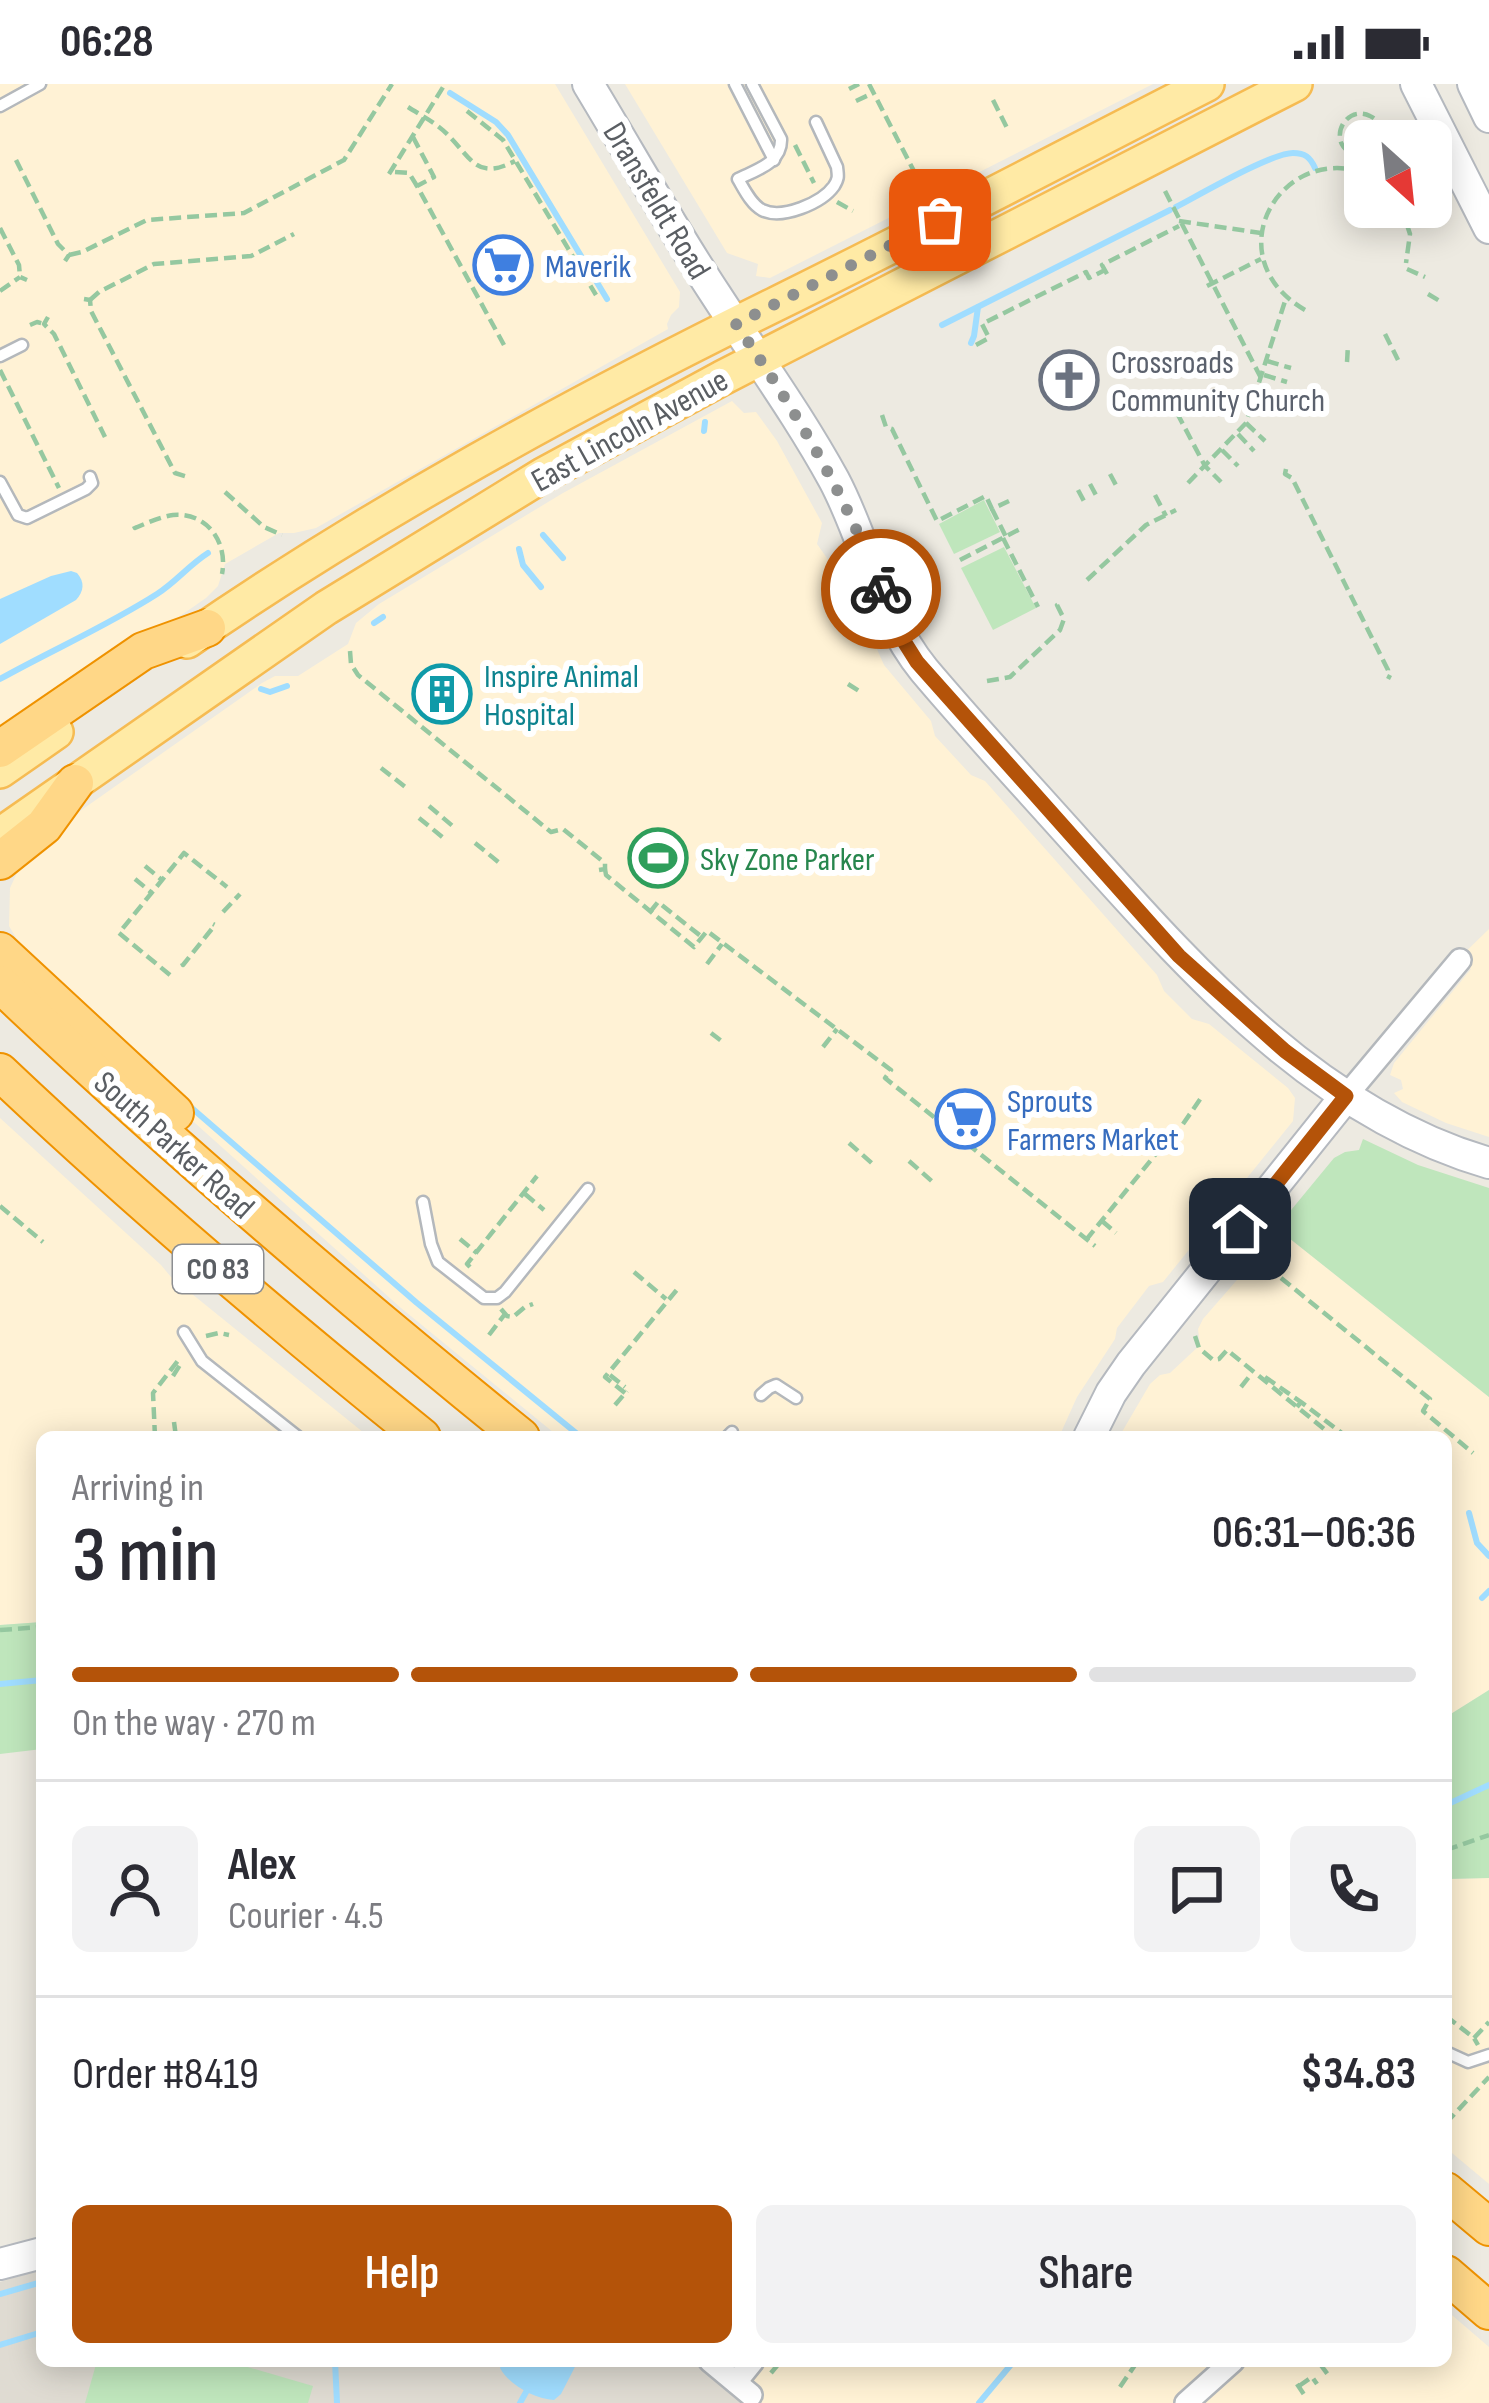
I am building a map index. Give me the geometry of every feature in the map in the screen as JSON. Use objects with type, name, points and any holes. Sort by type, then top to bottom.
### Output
[{"type":"highway","points":[[0,749],[143,651],[207,628]]},
{"type":"highway","points":[[0,861],[44,826],[75,783]]},
{"type":"highway","points":[[0,951],[248,1180],[256,1216]]},
{"type":"highway","name":"South Parker Road","points":[[0,984],[256,1216],[514,1431]]},
{"type":"highway","name":"South Parker Road","points":[[7,1085],[229,1279],[415,1431]]},
{"type":"highway","points":[[1452,2196],[1489,2227]]},
{"type":"highway","points":[[1452,2279],[1489,2311]]},
{"type":"main road","name":"East Lincoln Avenue","points":[[0,771],[207,628],[442,482],[575,407],[1207,84]]},
{"type":"main road","name":"East Lincoln Avenue","points":[[0,836],[298,627],[599,443],[1295,84]]},
{"type":"street","name":"Dransfeldt Road","points":[[588,84],[836,483],[895,627],[917,662],[1179,956],[1285,1051],[1346,1096],[1411,1134],[1489,1163]]},
{"type":"street","points":[[1416,84],[1489,228]]},
{"type":"street","points":[[1473,84],[1489,117]]},
{"type":"street","points":[[1092,1431],[1130,1364],[1460,960]]},
{"type":"street","points":[[0,2264],[36,2255]]},
{"type":"street","points":[[717,2367],[744,2389],[751,2367]]},
{"type":"street","points":[[1186,2403],[1226,2367]]},
{"type":"lane","points":[[0,106],[40,84]]},
{"type":"lane","points":[[735,84],[774,160]]},
{"type":"lane","points":[[752,84],[781,140],[781,151],[774,160],[738,179],[767,212],[788,212],[834,185],[838,174],[834,158],[816,122]]},
{"type":"lane","points":[[0,356],[22,345]]},
{"type":"lane","points":[[0,482],[18,515],[27,518],[86,489],[92,483],[89,477]]},
{"type":"lane","points":[[423,1202],[435,1258],[488,1299],[506,1292],[588,1189]]},
{"type":"lane","points":[[184,1332],[202,1361],[290,1431]]},
{"type":"lane","points":[[761,1395],[776,1385],[796,1398]]},
{"type":"lane","points":[[1452,2055],[1468,2062],[1485,2052]]},
{"type":"path","points":[[16,160],[67,258],[147,220],[244,213],[344,160],[392,84]]},
{"type":"path","points":[[445,84],[390,173],[409,173],[504,346]]},
{"type":"path","points":[[849,89],[859,84]]},
{"type":"path","points":[[869,84],[918,178]]},
{"type":"path","points":[[856,101],[873,92]]},
{"type":"path","points":[[993,100],[1009,131]]},
{"type":"path","points":[[408,107],[446,132],[480,167],[496,169],[516,160]]},
{"type":"path","points":[[467,111],[498,134],[596,295]]},
{"type":"path","points":[[1345,120],[1348,113],[1377,120]]},
{"type":"path","points":[[413,136],[434,177],[417,186]]},
{"type":"path","points":[[791,137],[817,188]]},
{"type":"path","points":[[1304,310],[1270,280],[1262,258],[1261,233],[1276,199],[1296,180],[1320,170],[1344,169]]},
{"type":"path","points":[[1165,191],[1209,284],[1261,376],[1287,382]]},
{"type":"path","points":[[833,200],[853,211]]},
{"type":"path","points":[[976,345],[989,338],[982,324],[1086,272],[1089,278],[1106,272],[1102,265],[1180,223],[1261,233]]},
{"type":"path","points":[[0,227],[23,279],[0,291]]},
{"type":"path","points":[[1408,228],[1407,266],[1425,277]]},
{"type":"path","points":[[188,476],[175,473],[87,300],[154,264],[251,256],[294,234]]},
{"type":"path","points":[[1209,284],[1262,258]]},
{"type":"path","points":[[1428,293],[1443,303]]},
{"type":"path","points":[[1188,483],[1246,422],[1286,298]]},
{"type":"path","points":[[30,325],[46,321],[105,437]]},
{"type":"path","points":[[1385,334],[1398,360]]},
{"type":"path","points":[[1347,362],[1348,345]]},
{"type":"path","points":[[1266,361],[1291,368]]},
{"type":"path","points":[[0,370],[62,494]]},
{"type":"path","points":[[1257,390],[1283,396]]},
{"type":"path","points":[[1252,404],[1279,410]]},
{"type":"path","points":[[1177,413],[1205,466],[1221,482]]},
{"type":"path","points":[[882,415],[937,521],[986,496],[1038,607]]},
{"type":"path","points":[[1246,422],[1265,441]]},
{"type":"path","points":[[1238,434],[1254,451]]},
{"type":"path","points":[[1222,450],[1238,466]]},
{"type":"path","points":[[1286,470],[1391,678]]},
{"type":"path","points":[[1110,474],[1117,487]]},
{"type":"path","points":[[1090,484],[1097,497]]},
{"type":"path","points":[[1078,490],[1085,503]]},
{"type":"path","points":[[225,492],[265,527],[282,535]]},
{"type":"path","points":[[1155,494],[1166,515]]},
{"type":"path","points":[[992,509],[1009,501]]},
{"type":"path","points":[[1087,580],[1146,525],[1176,510]]},
{"type":"path","points":[[134,526],[177,515],[199,520],[221,543],[222,574]]},
{"type":"path","points":[[960,560],[1022,528]]},
{"type":"path","points":[[987,681],[1010,677],[1060,629],[1064,619],[1060,603]]},
{"type":"path","points":[[350,651],[358,675],[551,832],[562,829],[604,863],[602,869],[618,890],[694,947],[707,931],[891,1070],[885,1078],[928,1118],[1094,1246]]},
{"type":"path","points":[[848,684],[860,691]]},
{"type":"path","points":[[381,767],[408,789]]},
{"type":"path","points":[[429,806],[455,828]]},
{"type":"path","points":[[419,818],[446,840]]},
{"type":"path","points":[[475,843],[502,865]]},
{"type":"path","points":[[170,975],[119,933],[184,853],[227,887]]},
{"type":"path","points":[[145,866],[162,880]]},
{"type":"path","points":[[135,879],[152,892]]},
{"type":"path","points":[[631,896],[640,884]]},
{"type":"path","points":[[223,912],[240,894]]},
{"type":"path","points":[[650,912],[658,902],[702,937]]},
{"type":"path","points":[[182,963],[213,924]]},
{"type":"path","points":[[707,964],[723,943]]},
{"type":"path","points":[[824,1047],[837,1029]]},
{"type":"path","points":[[711,1033],[724,1043]]},
{"type":"path","points":[[1183,1124],[1199,1097]]},
{"type":"path","points":[[920,1106],[926,1098]]},
{"type":"path","points":[[962,1140],[968,1132]]},
{"type":"path","points":[[1086,1240],[1171,1132]]},
{"type":"path","points":[[849,1144],[874,1165]]},
{"type":"path","points":[[910,1161],[934,1183]]},
{"type":"path","points":[[484,1278],[467,1264],[537,1176]]},
{"type":"path","points":[[1036,1199],[1042,1192]]},
{"type":"path","points":[[524,1193],[544,1210]]},
{"type":"path","points":[[1023,1200],[1028,1193]]},
{"type":"path","points":[[0,1206],[43,1242]]},
{"type":"path","points":[[1102,1221],[1116,1233]]},
{"type":"path","points":[[460,1239],[477,1252]]},
{"type":"path","points":[[634,1272],[668,1300]]},
{"type":"path","points":[[1281,1278],[1430,1399],[1423,1412],[1446,1431]]},
{"type":"path","points":[[634,1291],[643,1280]]},
{"type":"path","points":[[615,1405],[626,1390],[605,1377],[680,1286]]},
{"type":"path","points":[[499,1304],[513,1317],[533,1304]]},
{"type":"path","points":[[489,1335],[505,1314]]},
{"type":"path","points":[[199,1340],[209,1334],[230,1335]]},
{"type":"path","points":[[1195,1336],[1199,1348],[1213,1360],[1227,1350],[1331,1431]]},
{"type":"path","points":[[155,1431],[153,1393],[186,1351]]},
{"type":"path","points":[[605,1358],[619,1361]]},
{"type":"path","points":[[173,1376],[180,1366],[176,1363]]},
{"type":"path","points":[[1240,1387],[1253,1372]]},
{"type":"path","points":[[174,1422],[175,1431]]},
{"type":"path","points":[[1452,1436],[1473,1453]]},
{"type":"path","points":[[0,1630],[36,1627]]},
{"type":"path","points":[[1452,1848],[1489,1835]]},
{"type":"path","points":[[1452,2021],[1485,2052]]},
{"type":"path","points":[[1474,2038],[1489,2022]]},
{"type":"path","points":[[1452,2117],[1489,2077]]},
{"type":"path","points":[[1120,2387],[1137,2367]]},
{"type":"path","points":[[1322,2367],[1329,2376]]},
{"type":"path","points":[[1305,2396],[1298,2385],[1312,2377],[1317,2384]]},
{"type":"shaded area","points":[[0,84],[555,84],[680,292],[679,307],[668,329],[316,528],[279,533],[225,564],[218,586],[206,598],[0,741]]},
{"type":"shaded area","points":[[625,84],[1153,84],[770,278],[756,276],[758,264],[727,253]]},
{"type":"shaded area","points":[[732,401],[744,413],[756,412],[822,523],[817,544],[848,584],[884,665],[931,721],[935,736],[971,775],[985,781],[1157,975],[1164,991],[1192,1019],[1209,1024],[1295,1098],[1293,1121],[1163,1282],[1149,1286],[1117,1328],[1062,1431],[552,1431],[401,1308],[142,1076],[154,1063],[138,1055],[80,1002],[18,941],[9,926],[10,888],[29,847],[262,683],[275,676],[298,676],[348,644],[356,623],[379,604],[563,493]]},
{"type":"shaded area","points":[[1489,929],[1489,1137],[1402,1102],[1394,1093],[1403,1089],[1401,1080],[1390,1075],[1394,1063],[1471,969],[1459,958]]},
{"type":"shaded area","points":[[0,1118],[171,1277],[362,1431],[36,1431],[36,1622],[0,1625]]},
{"type":"shaded area","points":[[1284,1234],[1489,1397],[1489,1690],[1452,1713],[1452,1431],[1123,1431],[1150,1384],[1170,1373],[1200,1345],[1198,1329],[1203,1319],[1243,1273],[1252,1270],[1277,1235]]},
{"type":"shaded area","points":[[1489,1878],[1489,2184],[1452,2153],[1452,1879]]},
{"type":"shaded area","points":[[36,2271],[36,2367],[700,2367],[744,2403],[0,2403],[0,2282]]},
{"type":"shaded area","points":[[1452,2315],[1489,2347],[1489,2403],[744,2403],[700,2367],[1452,2367]]},
{"type":"green space","points":[[984,500],[1000,532],[954,554],[939,524]]},
{"type":"green space","points":[[1004,547],[1036,608],[993,630],[961,568]]},
{"type":"green space","points":[[1363,1139],[1418,1165],[1489,1188],[1489,1397],[1284,1234],[1287,1215],[1334,1158],[1359,1150]]},
{"type":"green space","points":[[36,1622],[36,1750],[0,1754],[0,1625]]},
{"type":"green space","points":[[1489,1690],[1489,1878],[1452,1879],[1452,1713]]},
{"type":"green space","points":[[95,2367],[248,2367],[313,2386],[308,2403],[85,2403]]},
{"type":"water","points":[[71,571],[82,583],[76,600],[0,644],[0,599]]},
{"type":"water","points":[[575,2367],[554,2400],[516,2385],[500,2368]]},
{"type":"waterway","points":[[450,93],[508,135],[607,299]]},
{"type":"waterway","points":[[1176,207],[1283,155],[1304,155],[1315,168]]},
{"type":"waterway","points":[[942,325],[1170,210]]},
{"type":"waterway","points":[[971,343],[978,307]]},
{"type":"waterway","points":[[704,431],[705,422]]},
{"type":"waterway","points":[[543,535],[563,558]]},
{"type":"waterway","points":[[519,549],[523,565],[541,587]]},
{"type":"waterway","points":[[0,679],[138,606],[208,553]]},
{"type":"waterway","points":[[374,623],[383,617]]},
{"type":"waterway","points":[[261,689],[270,692],[287,686]]},
{"type":"waterway","points":[[186,1103],[574,1431]]},
{"type":"waterway","points":[[1469,1513],[1477,1543],[1489,1556]]},
{"type":"waterway","points":[[1482,1598],[1489,1591]]},
{"type":"waterway","points":[[0,1684],[36,1681]]},
{"type":"waterway","points":[[1452,1802],[1489,1785]]},
{"type":"waterway","points":[[0,2294],[36,2284]]},
{"type":"waterway","points":[[0,2345],[36,2334]]},
{"type":"waterway","points":[[335,2367],[337,2403]]},
{"type":"waterway","points":[[979,2403],[1009,2367]]},
{"type":"waterway","points":[[520,2403],[530,2385]]},
{"type":"way so far","points":[[881,589],[831,475],[736,324],[940,220]]},
{"type":"place","name":"Maverik","points":[[503,265]]},
{"type":"place","name":"Crossroads Community Church","points":[[1069,380]]},
{"type":"place","name":"Inspire Animal Hospital","points":[[442,694]]},
{"type":"place","name":"Sky Zone Parker","points":[[658,858]]},
{"type":"place","name":"Sprouts Farmers Market","points":[[965,1119]]},
{"type":"route","points":[[881,589],[895,627],[917,662],[1179,956],[1285,1051],[1346,1096],[1240,1229]]}]
